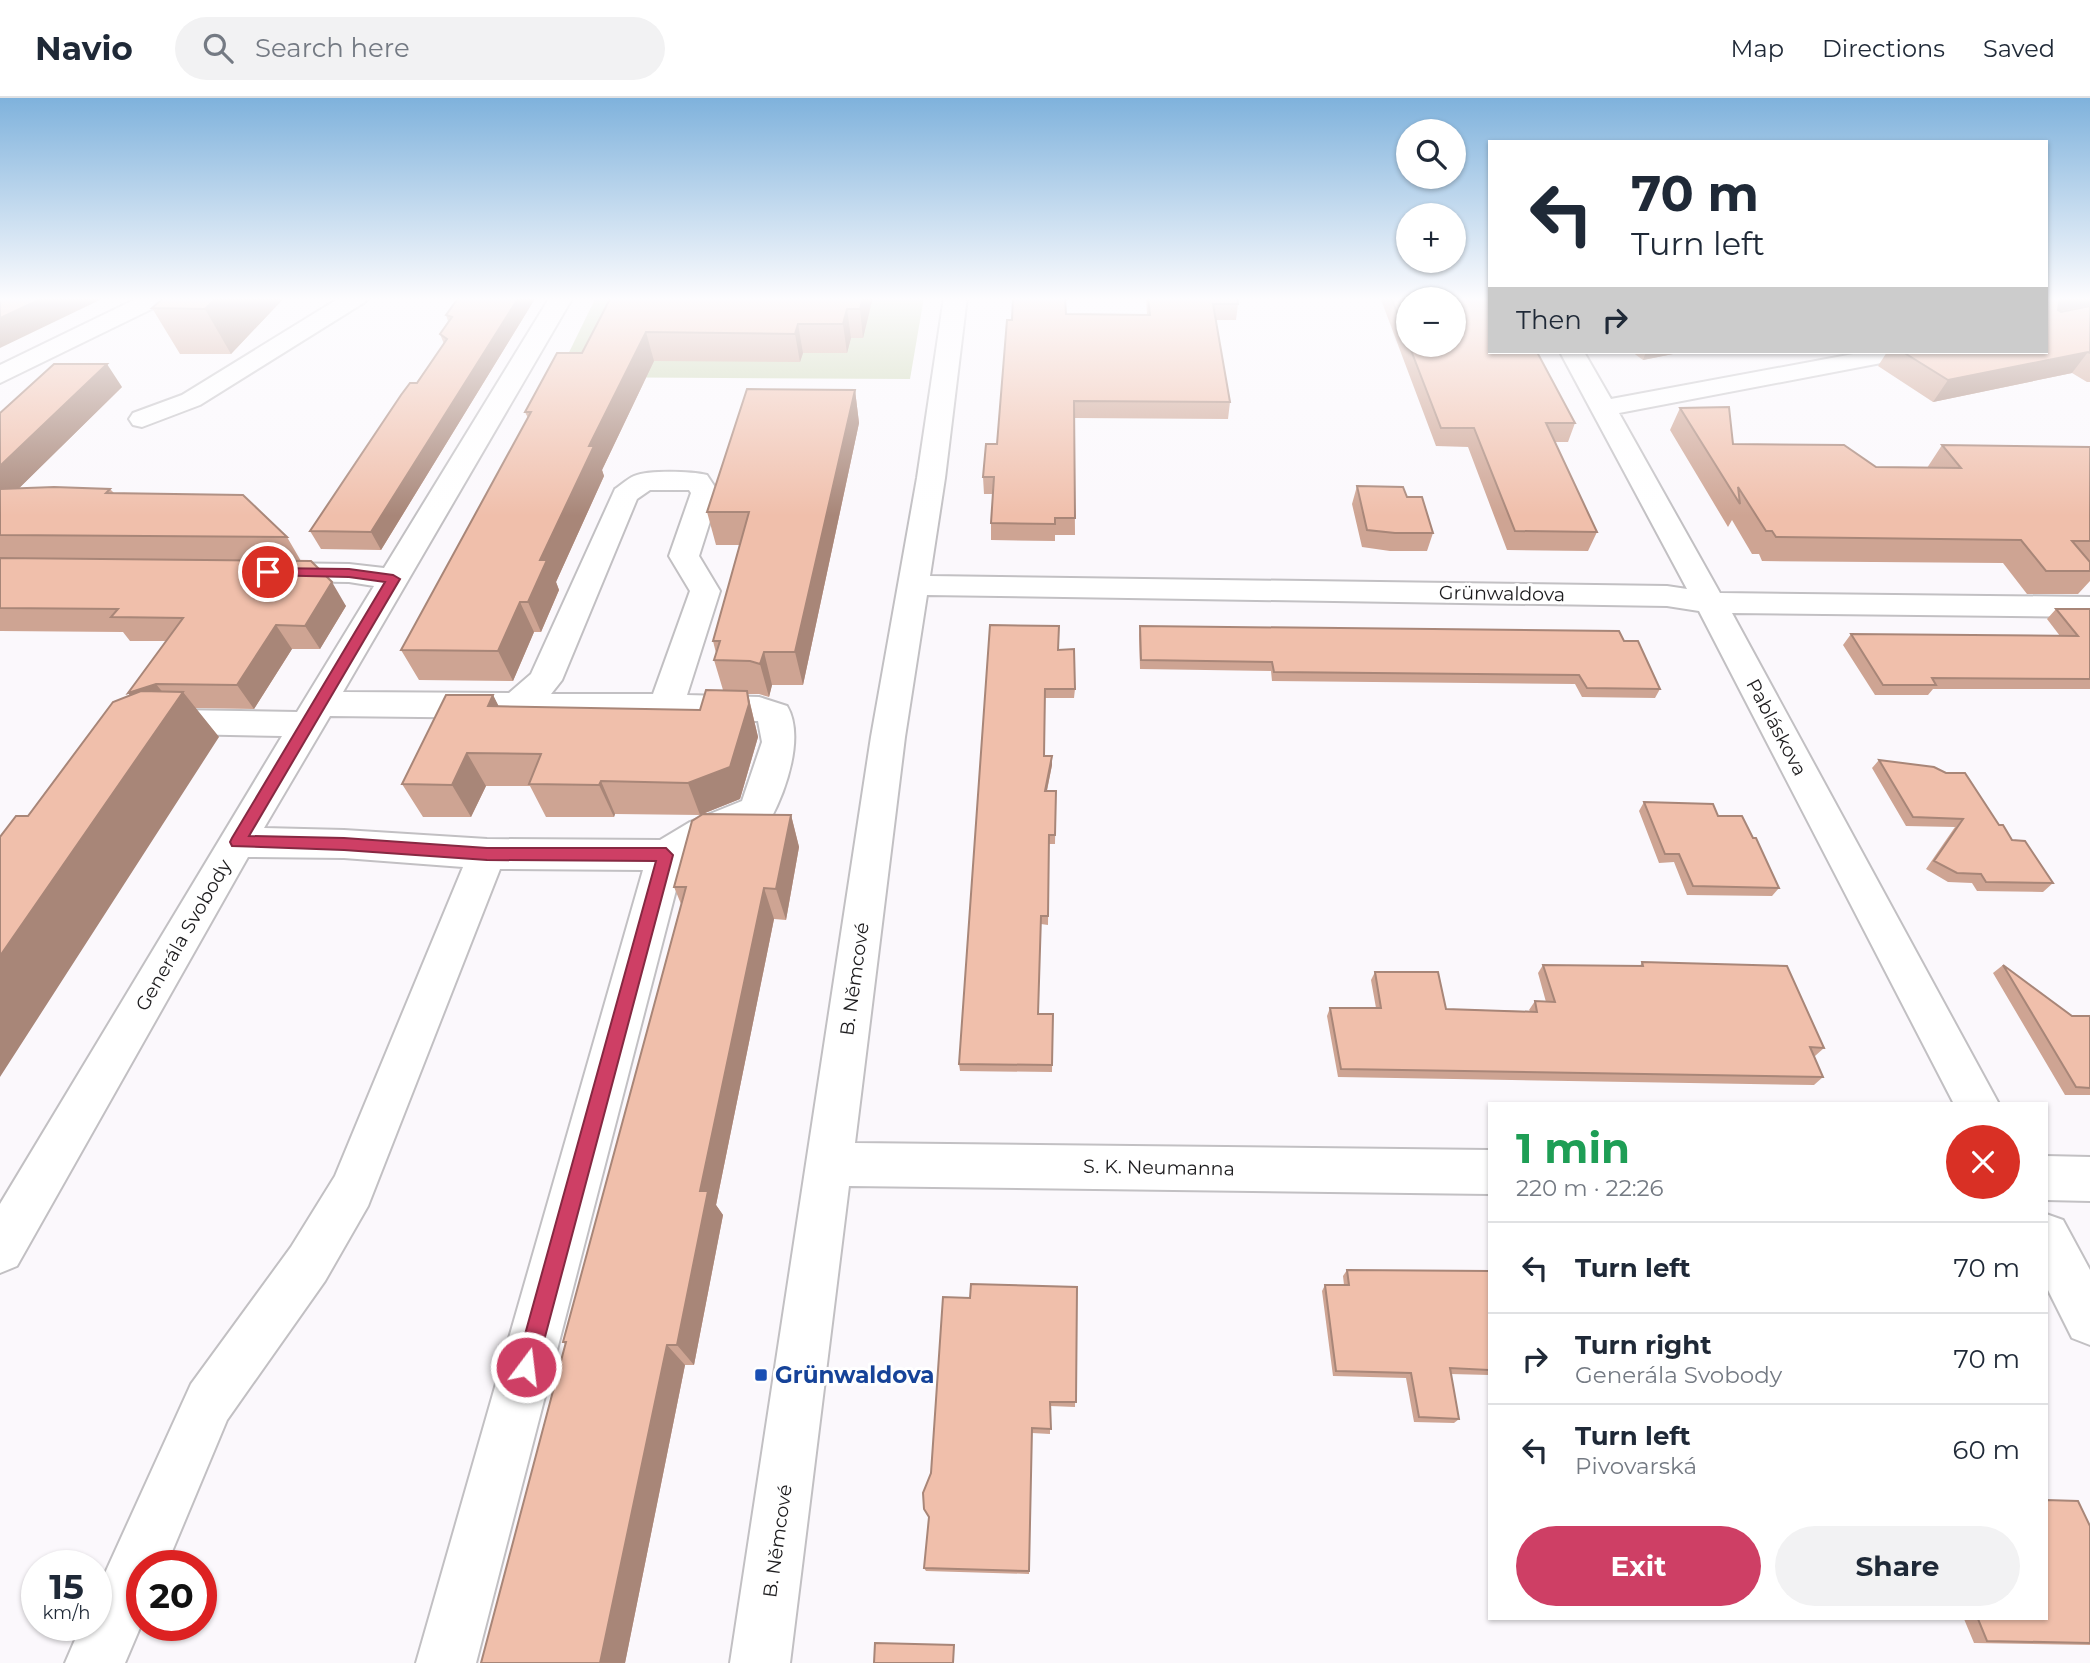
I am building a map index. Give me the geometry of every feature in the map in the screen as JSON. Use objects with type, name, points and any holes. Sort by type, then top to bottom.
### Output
[{"type":"street","points":[[142,419],[191,400],[240,370]]},
{"type":"street","name":"Generála Svobody","points":[[0,1249],[517,370]]},
{"type":"street","name":"B. Němcové","points":[[760,1663],[888,737],[914,585],[945,370]]},
{"type":"street","name":"Pabláskova","points":[[1582,370],[1778,726],[1976,1102]]},
{"type":"street","points":[[1604,408],[1806,370]]},
{"type":"street","points":[[517,705],[545,680],[625,495],[643,482],[697,481],[705,493],[684,556],[705,591],[666,705]]},
{"type":"street","points":[[237,572],[349,573],[393,579]]},
{"type":"street","name":"Grünwaldova","points":[[914,585],[1667,596],[1709,603],[2090,607]]},
{"type":"street","points":[[127,745],[135,737],[175,722],[517,705],[666,705],[759,709],[775,714],[779,727],[779,742],[757,810],[703,832],[666,855],[487,854],[344,844],[238,842]]},
{"type":"street","points":[[95,1663],[209,1402],[308,1264],[352,1190],[487,854]]},
{"type":"street","points":[[446,1663],[666,855]]},
{"type":"street","name":"S. K. Neumanna","points":[[828,1165],[1488,1172]]},
{"type":"street","points":[[2048,1178],[2090,1179]]},
{"type":"street","points":[[2048,1241],[2090,1320]]},
{"type":"green space","points":[[560,370],[912,370],[910,379],[557,377]]},
{"type":"building","points":[[47,370],[101,370],[0,466],[0,413]]},
{"type":"building","points":[[426,370],[473,370],[371,532],[310,531],[401,395],[410,383],[417,383]]},
{"type":"building","points":[[548,370],[627,370],[589,446],[594,446],[540,560],[547,560],[528,602],[520,602],[498,651],[401,650],[531,412],[525,412]]},
{"type":"building","points":[[1003,370],[1224,370],[1230,402],[1074,401],[1075,518],[1055,518],[1055,524],[991,523],[994,477],[983,477],[986,444],[997,444]]},
{"type":"building","points":[[1419,370],[1547,370],[1575,423],[1546,423],[1597,532],[1515,531],[1474,428],[1441,428]]},
{"type":"building","points":[[1932,370],[1998,370],[1948,380]]},
{"type":"building","points":[[747,389],[855,390],[795,652],[764,652],[760,664],[750,661],[714,660],[720,641],[713,641],[749,512],[707,512]]},
{"type":"building","points":[[1729,407],[1733,444],[1844,445],[1876,467],[1961,468],[1942,445],[2090,447],[2090,541],[2072,541],[2090,562],[2090,571],[2046,571],[2021,540],[1776,537],[1772,531],[1766,531],[1738,487],[1740,504],[1680,408]]},
{"type":"building","points":[[1357,486],[1403,487],[1407,497],[1422,497],[1433,533],[1367,530]]},
{"type":"building","points":[[0,489],[110,489],[106,493],[243,495],[287,537],[0,535]]},
{"type":"building","points":[[0,558],[311,561],[332,582],[305,626],[276,625],[237,685],[156,684],[128,693],[183,618],[111,617],[118,609],[0,608]]},
{"type":"building","points":[[2056,609],[2090,609],[2090,679],[1932,678],[1936,685],[1883,685],[1851,634],[2078,636]]},
{"type":"building","points":[[990,625],[1059,626],[1058,650],[1074,649],[1075,689],[1045,689],[1044,756],[1052,756],[1045,791],[1056,791],[1055,835],[1049,835],[1048,916],[1041,916],[1038,1014],[1053,1014],[1052,1065],[959,1064]]},
{"type":"building","points":[[1140,626],[1619,631],[1624,641],[1638,641],[1660,689],[1587,688],[1579,675],[1274,672],[1272,662],[1141,660]]},
{"type":"building","points":[[706,690],[747,691],[749,704],[730,767],[688,783],[601,781],[599,785],[529,784],[541,754],[467,753],[452,785],[402,784],[446,695],[493,695],[488,706],[700,710]]},
{"type":"building","points":[[141,691],[183,692],[0,956],[0,837],[16,816],[28,816],[113,702]]},
{"type":"building","points":[[1879,760],[1934,767],[1946,773],[1965,773],[1999,825],[2003,825],[2012,840],[2025,841],[2053,883],[1986,882],[1981,874],[1957,873],[1934,861],[1963,819],[1913,817]]},
{"type":"building","points":[[1644,802],[1713,804],[1718,816],[1742,816],[1753,838],[1756,838],[1779,888],[1693,886],[1679,854],[1665,854]]},
{"type":"building","points":[[703,814],[791,815],[776,889],[764,888],[700,1191],[708,1191],[677,1345],[667,1345],[600,1663],[481,1663],[566,1342],[563,1342],[686,887],[674,887],[692,821]]},
{"type":"building","points":[[1642,962],[1787,966],[1824,1048],[1810,1047],[1823,1077],[1341,1069],[1330,1008],[1381,1008],[1375,972],[1438,972],[1446,1009],[1537,1012],[1535,1001],[1555,1002],[1543,965],[1643,966]]},
{"type":"building","points":[[2003,965],[2072,1016],[2090,1016],[2090,1088],[2076,1087]]},
{"type":"building","points":[[1347,1270],[1488,1271],[1488,1370],[1450,1368],[1459,1419],[1419,1417],[1411,1373],[1336,1371],[1325,1285],[1349,1285]]},
{"type":"building","points":[[971,1284],[1077,1287],[1076,1402],[1050,1402],[1051,1429],[1032,1428],[1029,1571],[924,1568],[929,1517],[924,1509],[923,1493],[931,1473],[943,1297],[970,1298]]},
{"type":"building","points":[[2048,1500],[2078,1501],[2090,1526],[2090,1643],[1987,1641],[1978,1620],[2048,1620]]},
{"type":"building","points":[[875,1643],[954,1645],[953,1663],[874,1663]]},
{"type":"place","name":"Grünwaldova","points":[[761,1375]]},
{"type":"route","points":[[268,572],[349,573],[393,579],[238,842],[344,844],[487,854],[666,855],[526,1367]]}]
